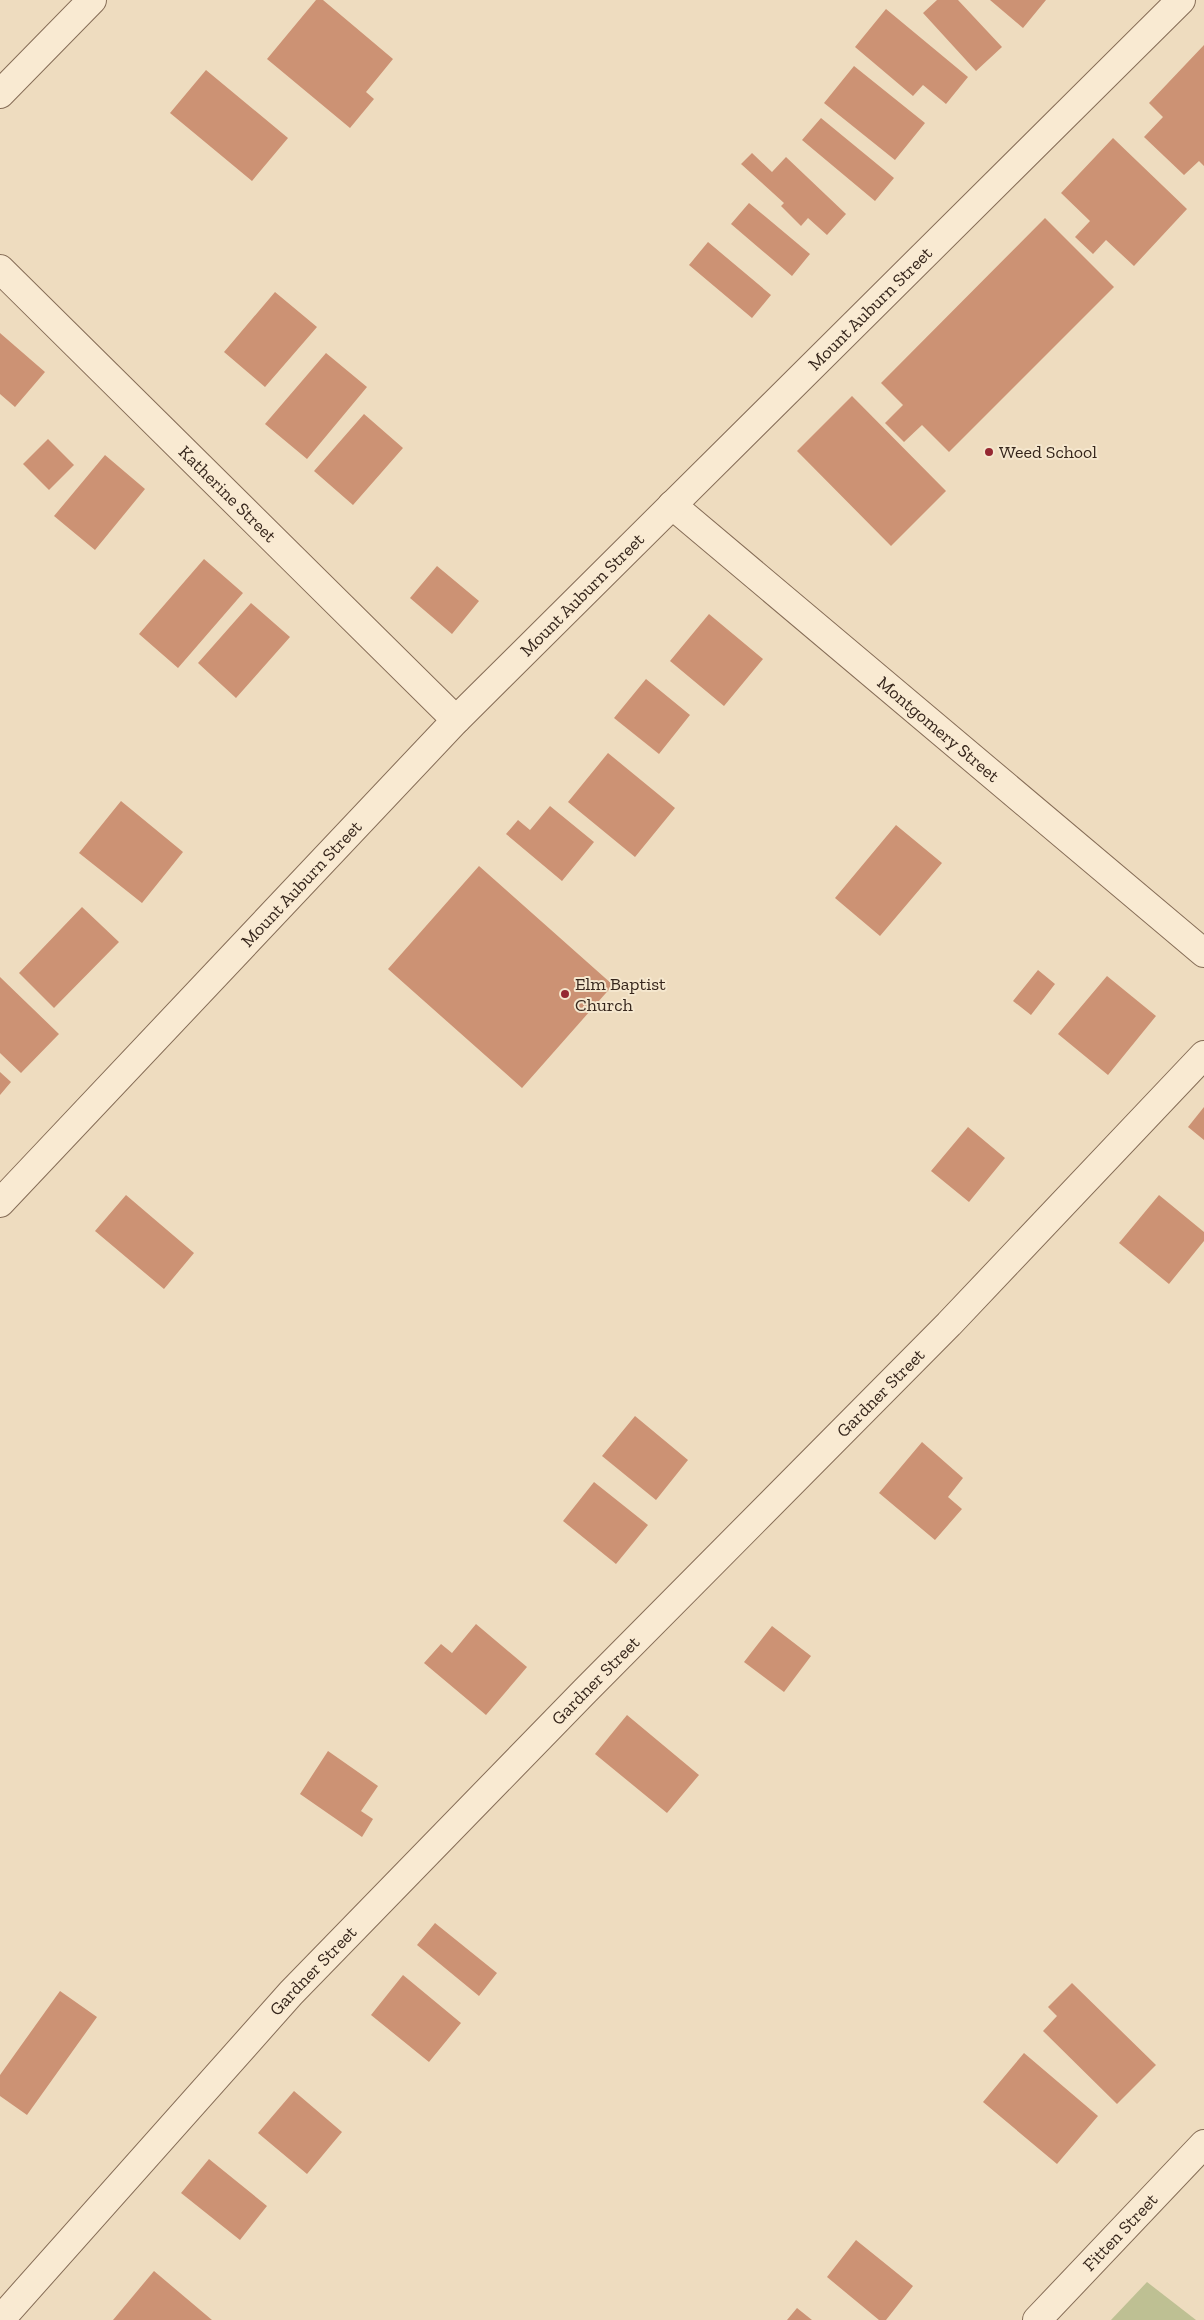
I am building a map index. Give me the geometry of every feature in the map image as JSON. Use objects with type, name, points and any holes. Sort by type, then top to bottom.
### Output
[{"type":"street","points":[[0,94],[92,0]]},
{"type":"street","name":"Mount Auburn Street","points":[[0,1202],[456,720],[1181,0]]},
{"type":"street","name":"Katherine Street","points":[[0,269],[456,720]]},
{"type":"street","name":"Montgomery Street","points":[[672,505],[1204,953]]},
{"type":"street","name":"Gardner Street","points":[[0,2320],[291,1993],[585,1691],[949,1324],[1204,1055]]},
{"type":"street","name":"Fitten Street","points":[[1038,2320],[1204,2144]]},
{"type":"green space","points":[[1147,2282],[1196,2320],[1111,2320]]},
{"type":"building","points":[[316,0],[323,0],[393,59],[366,92],[374,99],[350,128],[267,59]]},
{"type":"building","points":[[937,0],[958,0],[1002,47],[976,71],[923,13]]},
{"type":"building","points":[[990,0],[1046,0],[1023,28]]},
{"type":"building","points":[[886,9],[968,77],[946,104],[923,85],[913,96],[855,47]]},
{"type":"building","points":[[1204,45],[1204,166],[1199,161],[1184,175],[1144,137],[1163,117],[1149,103]]},
{"type":"building","points":[[854,66],[925,123],[895,160],[824,103]]},
{"type":"building","points":[[206,70],[288,138],[252,181],[170,113]]},
{"type":"building","points":[[821,118],[894,178],[875,201],[802,140]]},
{"type":"building","points":[[1113,138],[1187,209],[1134,266],[1106,240],[1093,254],[1075,237],[1090,221],[1061,193]]},
{"type":"building","points":[[752,153],[772,172],[786,157],[846,214],[827,235],[808,218],[801,226],[781,206],[784,203],[741,164]]},
{"type":"building","points":[[749,203],[810,254],[792,276],[731,224]]},
{"type":"building","points":[[1045,218],[1114,287],[949,452],[922,425],[904,442],[885,423],[903,405],[881,383]]},
{"type":"building","points":[[708,242],[771,295],[752,318],[689,265]]},
{"type":"building","points":[[275,292],[317,327],[265,387],[224,352]]},
{"type":"building","points":[[0,333],[45,372],[15,407],[0,394]]},
{"type":"building","points":[[326,353],[367,387],[307,459],[265,424]]},
{"type":"building","points":[[852,396],[946,491],[891,546],[797,451]]},
{"type":"building","points":[[364,414],[403,448],[353,505],[314,471]]},
{"type":"building","points":[[48,439],[74,465],[49,490],[23,464]]},
{"type":"building","points":[[105,455],[145,489],[95,550],[54,516]]},
{"type":"building","points":[[204,559],[243,593],[178,668],[139,634]]},
{"type":"building","points":[[437,566],[479,601],[452,634],[410,598]]},
{"type":"building","points":[[251,603],[290,637],[236,698],[198,663]]},
{"type":"building","points":[[709,614],[763,659],[724,706],[670,661]]},
{"type":"building","points":[[646,679],[690,715],[659,754],[614,718]]},
{"type":"building","points":[[608,753],[675,808],[635,857],[568,802]]},
{"type":"building","points":[[121,801],[183,852],[142,903],[79,853]]},
{"type":"building","points":[[550,806],[594,842],[562,881],[506,834],[518,820],[530,830]]},
{"type":"building","points":[[896,825],[942,863],[880,936],[835,898]]},
{"type":"building","points":[[479,866],[613,985],[522,1088],[388,969]]},
{"type":"building","points":[[82,907],[119,942],[54,1008],[19,973]]},
{"type":"building","points":[[1038,970],[1055,984],[1031,1015],[1013,1001]]},
{"type":"building","points":[[1107,976],[1156,1016],[1108,1075],[1058,1034]]},
{"type":"building","points":[[0,977],[59,1034],[21,1073],[0,1053]]},
{"type":"building","points":[[0,1072],[11,1082],[0,1095]]},
{"type":"building","points":[[1204,1107],[1204,1140],[1188,1127]]},
{"type":"building","points":[[968,1127],[1005,1158],[969,1202],[931,1171]]},
{"type":"building","points":[[126,1195],[194,1253],[164,1289],[95,1231]]},
{"type":"building","points":[[1159,1195],[1204,1232],[1204,1241],[1169,1284],[1119,1243]]},
{"type":"building","points":[[635,1416],[688,1460],[656,1500],[602,1456]]},
{"type":"building","points":[[922,1442],[963,1478],[948,1497],[962,1509],[935,1540],[879,1493]]},
{"type":"building","points":[[594,1482],[648,1525],[616,1564],[563,1521]]},
{"type":"building","points":[[476,1624],[527,1667],[486,1715],[424,1663],[441,1644],[452,1653]]},
{"type":"building","points":[[772,1626],[811,1656],[784,1692],[744,1662]]},
{"type":"building","points":[[627,1715],[699,1775],[667,1813],[595,1754]]},
{"type":"building","points":[[328,1751],[378,1786],[361,1811],[373,1819],[362,1837],[300,1794]]},
{"type":"building","points":[[435,1923],[497,1973],[479,1996],[417,1945]]},
{"type":"building","points":[[403,1975],[461,2023],[429,2062],[371,2015]]},
{"type":"building","points":[[1072,1983],[1156,2065],[1117,2104],[1043,2031],[1057,2016],[1048,2007]]},
{"type":"building","points":[[60,1991],[97,2017],[27,2115],[0,2096],[0,2075]]},
{"type":"building","points":[[1024,2053],[1098,2116],[1057,2164],[983,2102]]},
{"type":"building","points":[[294,2091],[342,2132],[307,2174],[258,2133]]},
{"type":"building","points":[[209,2159],[267,2206],[240,2240],[181,2193]]},
{"type":"building","points":[[856,2240],[913,2286],[886,2320],[879,2320],[827,2277]]},
{"type":"building","points":[[154,2271],[212,2320],[113,2320]]},
{"type":"building","points":[[797,2308],[812,2320],[787,2320]]},
{"type":"place","name":"Weed School","points":[[989,452]]},
{"type":"place","name":"Elm Baptist Church","points":[[565,994]]}]
